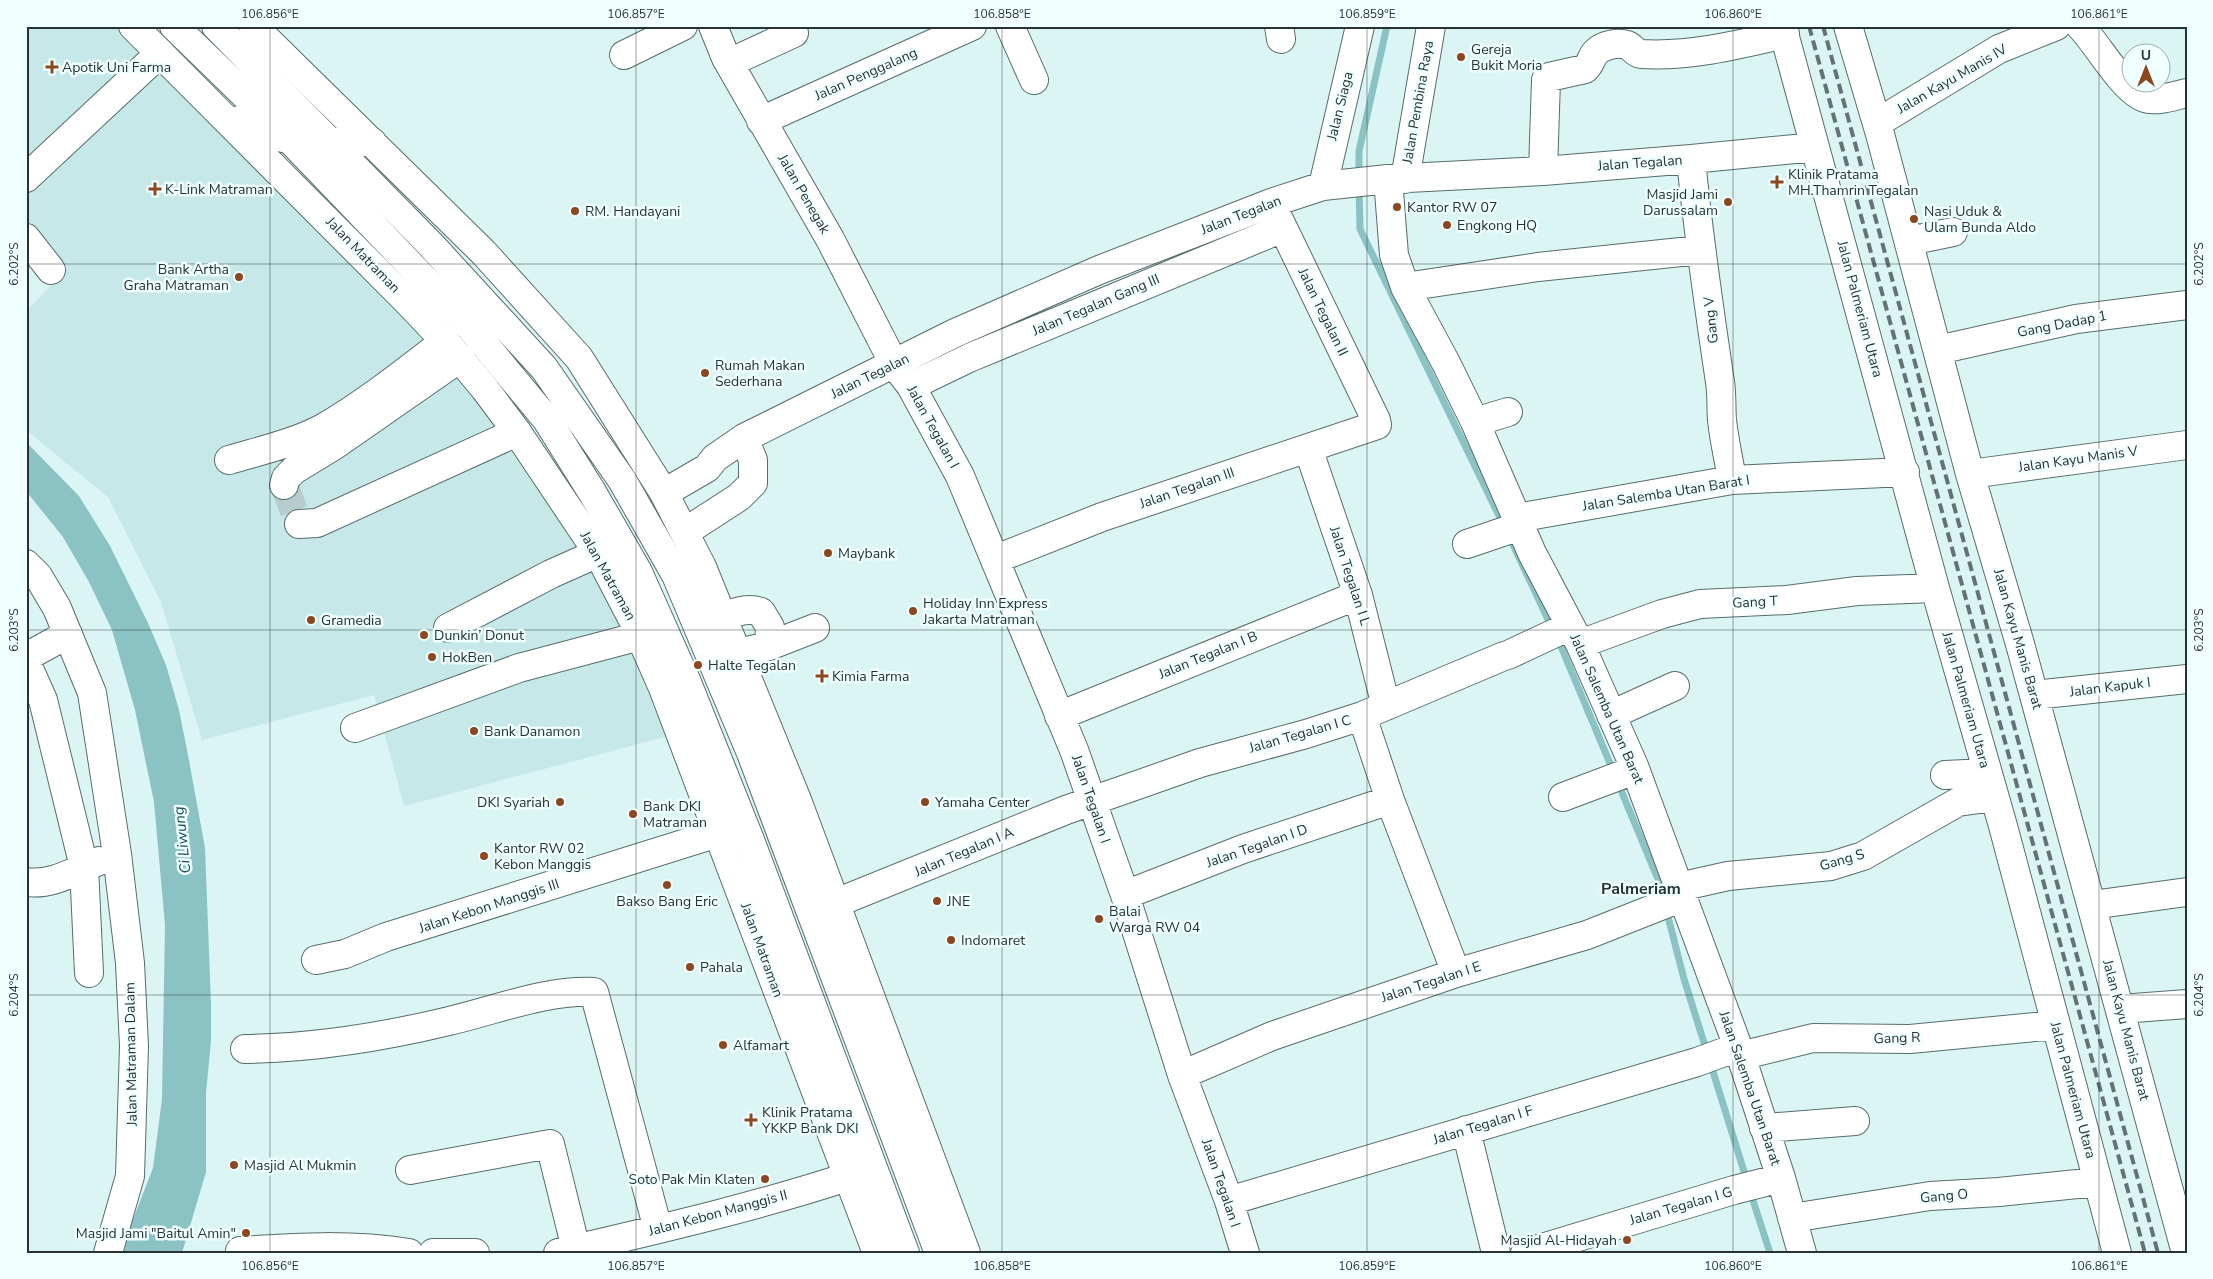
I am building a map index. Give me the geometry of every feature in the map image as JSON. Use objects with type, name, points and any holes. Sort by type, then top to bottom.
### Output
[{"type":"street","name":"Jalan Matraman","points":[[134,26],[320,212],[453,349],[517,432],[598,552],[640,636],[663,688],[877,1253]]},
{"type":"street","points":[[143,26],[234,116],[253,131],[289,139],[372,142]]},
{"type":"street","points":[[174,26],[289,139],[470,327],[547,420],[595,496],[638,572],[686,680],[750,840],[904,1253]]},
{"type":"street","points":[[216,26],[432,246],[544,368],[622,480],[676,575],[751,753],[939,1253]]},
{"type":"street","points":[[253,26],[484,253],[579,358],[659,485],[685,532],[723,616],[836,904],[966,1253]]},
{"type":"street","points":[[624,56],[682,26]]},
{"type":"street","name":"Jalan Penegak","points":[[713,26],[729,63],[830,239],[894,364]]},
{"type":"street","points":[[1010,26],[1034,80]]},
{"type":"street","name":"Jalan Siaga","points":[[1331,185],[1360,26]]},
{"type":"street","name":"Jalan Pembina Raya","points":[[1393,179],[1431,26]]},
{"type":"street","name":"Jalan Kayu Manis Barat","points":[[1848,26],[1877,123],[1970,474],[2034,696],[2120,1010],[2176,1179],[2186,1253]]},
{"type":"street","name":"Jalan Kayu Manis IV","points":[[1877,123],[1998,37],[2056,26]]},
{"type":"street","points":[[2080,26],[2131,90],[2145,98],[2161,99],[2187,93]]},
{"type":"street","name":"Jalan Penggalang","points":[[761,121],[963,28]]},
{"type":"street","points":[[1543,171],[1546,80],[1549,77],[1567,75],[1585,69],[1590,65],[1595,53],[1604,47],[1612,45],[1627,45],[1636,53],[1641,54],[1684,53],[1726,47],[1784,30]]},
{"type":"street","name":"Jalan Palmeriam Utara","points":[[1784,30],[1935,588],[2003,826],[2116,1253]]},
{"type":"street","points":[[729,63],[794,33]]},
{"type":"street","points":[[26,178],[160,53]]},
{"type":"street","name":"Jalan Tegalan","points":[[659,485],[698,459],[715,458],[744,438],[955,333],[1098,270],[1271,204],[1331,185],[1393,179],[1543,171],[1815,147]]},
{"type":"street","name":"Gang V","points":[[1691,159],[1700,250],[1708,294],[1720,383],[1722,420],[1732,480]]},
{"type":"street","name":"Jalan Salemba Utan Barat","points":[[1393,179],[1394,255],[1405,287],[1475,422],[1518,522],[1611,715],[1635,770],[1672,898],[1724,1055],[1764,1128],[1772,1181],[1792,1218],[1802,1253]]},
{"type":"street","name":"Jalan Tegalan II","points":[[1271,204],[1376,420]]},
{"type":"street","name":"Jalan Tegalan Gang III","points":[[911,386],[969,358],[1283,228]]},
{"type":"street","points":[[1909,242],[1953,232]]},
{"type":"street","points":[[26,238],[50,270]]},
{"type":"street","points":[[1405,287],[1538,267],[1700,250]]},
{"type":"street","name":"Gang Dadap 1","points":[[1938,350],[2076,319],[2187,305]]},
{"type":"street","points":[[955,333],[969,358]]},
{"type":"street","points":[[229,460],[282,444],[322,428],[406,370],[453,349]]},
{"type":"street","points":[[284,485],[286,478],[294,470],[335,445],[453,349]]},
{"type":"street","name":"Jalan Tegalan I","points":[[894,364],[911,386],[960,476],[1074,750],[1125,895],[1182,1075],[1229,1201],[1245,1253]]},
{"type":"street","points":[[1475,422],[1508,412]]},
{"type":"street","name":"Jalan Tegalan III","points":[[996,560],[1102,517],[1374,427],[1376,420]]},
{"type":"street","points":[[299,524],[317,523],[517,432]]},
{"type":"street","points":[[685,532],[739,497],[752,484],[753,460],[744,438]]},
{"type":"street","name":"Jalan Kayu Manis V","points":[[1970,474],[2187,445]]},
{"type":"street","name":"Jalan Tegalan I L","points":[[1308,448],[1358,595],[1374,711],[1390,800],[1456,973]]},
{"type":"street","name":"Jalan Salemba Utan Barat I","points":[[1466,544],[1518,522],[1732,480],[1905,472]]},
{"type":"street","points":[[448,628],[551,574],[598,552]]},
{"type":"street","name":"Jalan Matraman Dalam","points":[[26,564],[38,576],[57,608],[92,692],[117,854],[130,963],[134,1046],[130,1176],[108,1253]]},
{"type":"street","name":"Gang T","points":[[1572,633],[1700,604],[1787,600],[1857,591],[1935,588]]},
{"type":"street","name":"Jalan Tegalan I B","points":[[1059,716],[1358,595]]},
{"type":"street","points":[[723,616],[749,609],[761,612],[770,628],[769,646]]},
{"type":"street","points":[[738,654],[769,646],[815,628]]},
{"type":"street","name":"Jalan Tegalan I C","points":[[1092,802],[1200,763],[1306,734],[1374,711],[1511,653],[1572,633]]},
{"type":"street","points":[[26,657],[68,634]]},
{"type":"street","points":[[354,728],[520,668],[640,636]]},
{"type":"street","points":[[26,662],[43,700],[84,867],[89,972]]},
{"type":"street","name":"Jalan Kapuk I","points":[[2034,696],[2187,678]]},
{"type":"street","points":[[1611,715],[1675,686]]},
{"type":"street","points":[[1563,797],[1635,770]]},
{"type":"street","points":[[1945,775],[1990,785]]},
{"type":"street","name":"Gang S","points":[[1672,898],[1728,876],[1831,866],[1863,856],[1990,785]]},
{"type":"street","name":"Jalan Tegalan I D","points":[[1125,895],[1243,849],[1390,800]]},
{"type":"street","name":"Jalan Tegalan I A","points":[[836,904],[988,840],[1092,802]]},
{"type":"street","name":"Jalan Kebon Manggis III","points":[[316,960],[345,954],[386,937],[718,833]]},
{"type":"street","points":[[26,882],[33,883],[60,879],[117,854]]},
{"type":"street","points":[[2092,904],[2187,892]]},
{"type":"street","name":"Jalan Tegalan I E","points":[[1182,1075],[1272,1036],[1456,973],[1587,935],[1672,898]]},
{"type":"street","points":[[245,1049],[285,1048],[392,1033],[451,1021],[529,1000],[577,992],[594,992],[658,1229]]},
{"type":"street","points":[[2120,1010],[2187,1004]]},
{"type":"street","name":"Gang R","points":[[1724,1055],[1813,1038],[1910,1039],[2056,1025]]},
{"type":"street","name":"Jalan Tegalan I F","points":[[1229,1201],[1724,1055]]},
{"type":"street","points":[[1764,1128],[1855,1121]]},
{"type":"street","points":[[1466,1130],[1496,1253]]},
{"type":"street","points":[[410,1170],[550,1144],[567,1251]]},
{"type":"street","name":"Jalan Kebon Manggis II","points":[[567,1251],[658,1229],[847,1177]]},
{"type":"street","name":"Jalan Tegalan I G","points":[[1525,1253],[1734,1190],[1772,1181]]},
{"type":"street","name":"Gang O","points":[[1792,1218],[1930,1196],[1999,1192],[2097,1182]]},
{"type":"street","points":[[240,1251],[292,1247],[346,1247],[409,1253]]},
{"type":"street","points":[[433,1253],[475,1253]]},
{"type":"shaded area","points":[[26,26],[134,26],[536,460],[680,733],[404,806],[374,695],[202,740],[161,602],[108,497],[26,430],[26,312],[62,273],[26,238]]},
{"type":"water","name":"Ci Liwung","points":[[26,442],[79,496],[110,546],[148,623],[166,665],[179,710],[188,755],[205,848],[211,1041],[206,1093],[206,1172],[182,1253],[120,1253],[153,1168],[162,1099],[165,925],[154,802],[135,710],[112,630],[89,582],[63,537],[26,491]]},
{"type":"waterway","points":[[1359,177],[1359,151],[1387,26]]},
{"type":"waterway","points":[[1359,187],[1360,229],[1504,526]]},
{"type":"waterway","points":[[1509,536],[1552,628]]},
{"type":"waterway","points":[[1557,637],[1614,773]]},
{"type":"waterway","points":[[1618,783],[1660,884],[1663,898]]},
{"type":"waterway","points":[[1666,909],[1684,979],[1707,1052]]},
{"type":"waterway","points":[[1710,1062],[1747,1181]]},
{"type":"waterway","points":[[1750,1191],[1770,1253]]},
{"type":"tunnel","points":[[284,485],[299,524]]},
{"type":"railway","points":[[1809,26],[2145,1253]]},
{"type":"railway","points":[[1823,26],[2158,1253]]},
{"type":"place","name":"Gereja Bukit Moria","points":[[1461,57]]},
{"type":"place","name":"Apotik Uni Farma","points":[[52,67]]},
{"type":"place","name":"Klinik Pratama MH.Thamrin Tegalan","points":[[1777,182]]},
{"type":"place","name":"K-Link Matraman","points":[[155,189]]},
{"type":"place","name":"Masjid Jami Darussalam","points":[[1728,202]]},
{"type":"place","name":"Kantor RW 07","points":[[1397,207]]},
{"type":"place","name":"RM. Handayani","points":[[575,211]]},
{"type":"place","name":"Nasi Uduk & Ulam Bunda Aldo","points":[[1914,219]]},
{"type":"place","name":"Engkong HQ","points":[[1447,225]]},
{"type":"place","name":"Bank Artha Graha Matraman","points":[[239,277]]},
{"type":"place","name":"Rumah Makan Sederhana","points":[[705,373]]},
{"type":"place","name":"Maybank","points":[[828,553]]},
{"type":"place","name":"Holiday Inn Express Jakarta Matraman","points":[[913,611]]},
{"type":"place","name":"Gramedia","points":[[311,620]]},
{"type":"place","name":"Dunkin’ Donut","points":[[424,635]]},
{"type":"place","name":"HokBen","points":[[432,657]]},
{"type":"place","name":"Halte Tegalan","points":[[698,665]]},
{"type":"place","name":"Kimia Farma","points":[[822,676]]},
{"type":"place","name":"Bank Danamon","points":[[474,731]]},
{"type":"place","name":"DKI Syariah","points":[[560,802]]},
{"type":"place","name":"Yamaha Center","points":[[925,802]]},
{"type":"place","name":"Bank DKI Matraman","points":[[633,814]]},
{"type":"place","name":"Kantor RW 02 Kebon Manggis","points":[[484,856]]},
{"type":"place","name":"Bakso Bang Eric","points":[[667,885]]},
{"type":"place","name":"JNE","points":[[937,901]]},
{"type":"place","name":"Balai Warga RW 04","points":[[1099,919]]},
{"type":"place","name":"Indomaret","points":[[951,940]]},
{"type":"place","name":"Pahala","points":[[690,967]]},
{"type":"place","name":"Alfamart","points":[[723,1045]]},
{"type":"place","name":"Klinik Pratama YKKP Bank DKI","points":[[751,1120]]},
{"type":"place","name":"Masjid Al Mukmin","points":[[234,1165]]},
{"type":"place","name":"Soto Pak Min Klaten","points":[[765,1179]]},
{"type":"place","name":"Masjid Jami \"Baitul Amin\"","points":[[246,1233]]},
{"type":"place","name":"Masjid Al-Hidayah","points":[[1627,1240]]},
{"type":"district","name":"Palmeriam","points":[[1641,889]]}]
